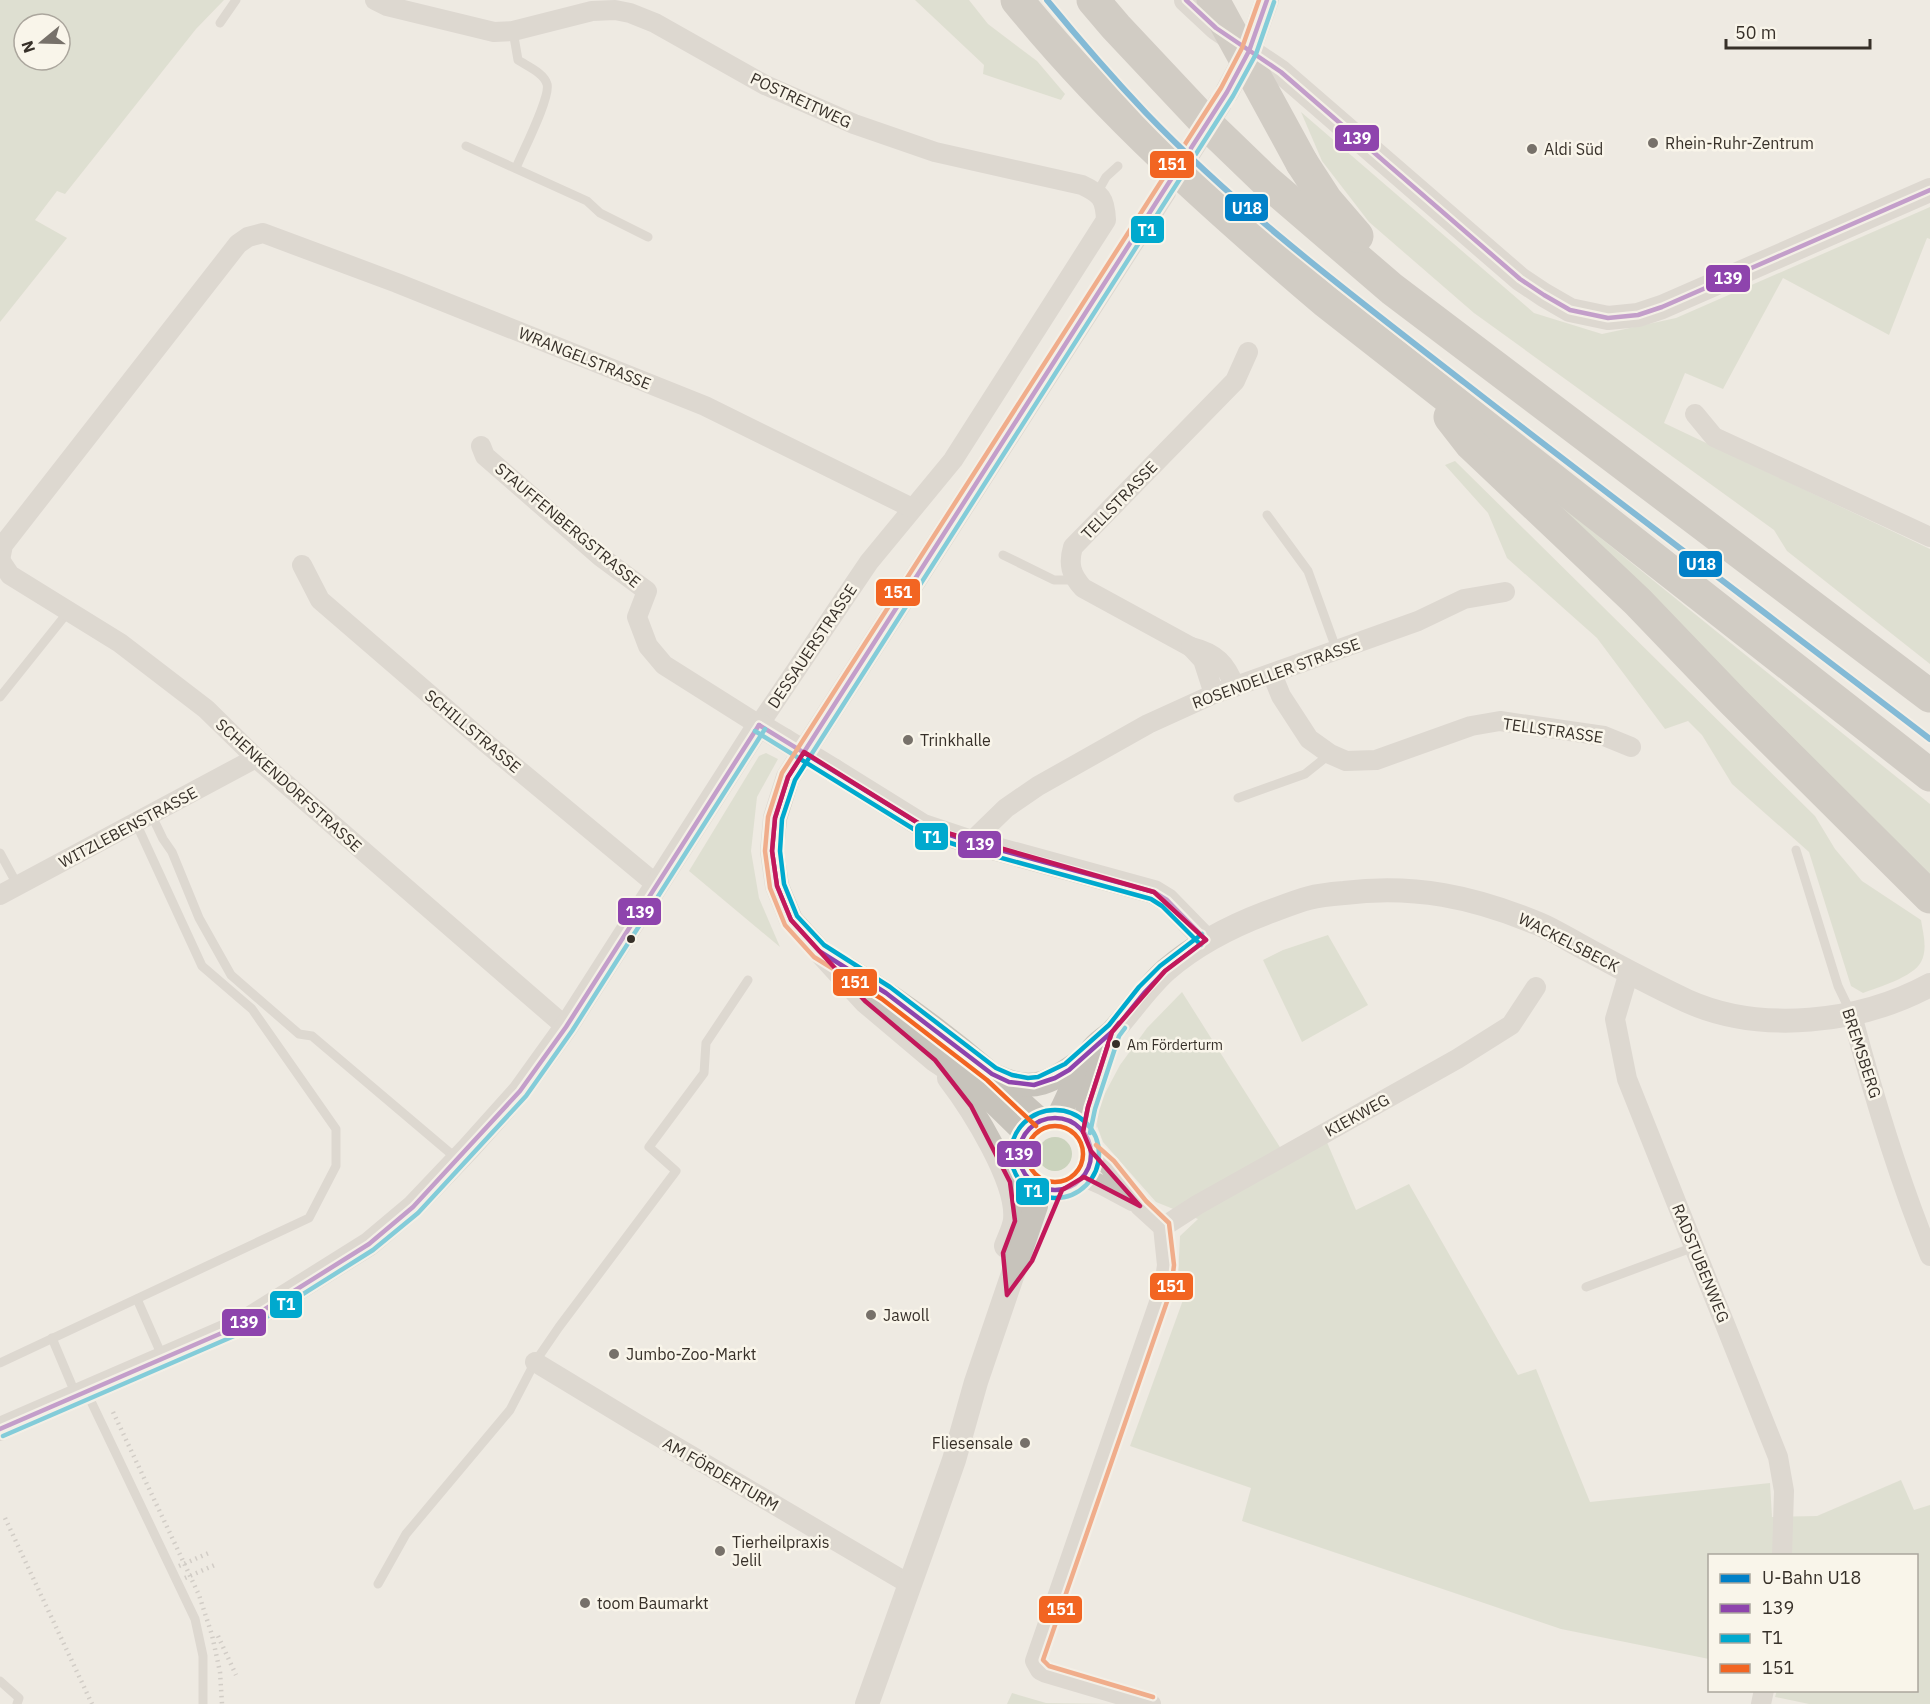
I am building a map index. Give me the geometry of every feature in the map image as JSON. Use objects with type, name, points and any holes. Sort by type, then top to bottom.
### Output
[{"type":"highway","points":[[1017,0],[1132,127],[1237,226],[1325,301],[1930,775]]},
{"type":"highway","points":[[1093,0],[1176,93],[1265,180],[1392,289],[1930,696]]},
{"type":"highway","points":[[1213,0],[1302,163],[1340,218],[1448,330]]},
{"type":"highway","points":[[1416,373],[1471,444],[1638,602],[1930,897]]},
{"type":"street","name":"POSTREITWEG","points":[[375,0],[387,6],[494,32],[513,31],[592,11],[615,10],[630,13],[655,23],[765,85],[854,124],[935,152],[1082,185],[1097,193]]},
{"type":"street","points":[[1186,0],[1216,28],[1281,72],[1520,279],[1570,310],[1608,318],[1638,315],[1662,307],[1930,190]]},
{"type":"street","points":[[1227,92],[1249,51],[1267,0]]},
{"type":"street","points":[[1151,1704],[1046,1673],[1040,1670],[1035,1661],[1164,1288],[1167,1265],[1163,1227],[1140,1206],[1070,1121],[1041,1124],[984,1093],[935,1059],[865,1001],[791,920],[777,886],[772,851],[775,818],[788,777],[1164,192]]},
{"type":"street","name":"DESSAUERSTRASSE","points":[[0,1429],[238,1326],[369,1244],[413,1207],[520,1091],[566,1027],[759,725],[869,562],[953,460],[1106,220],[1106,205],[1097,193]]},
{"type":"street","name":"WRANGELSTRASSE","points":[[248,237],[263,233],[274,237],[408,287],[695,402],[912,508]]},
{"type":"street","name":"SCHENKENDORFSTRASSE","points":[[248,237],[238,244],[190,303],[3,545],[0,560],[10,575],[120,643],[206,710],[256,758],[566,1027]]},
{"type":"street","name":"TELLSTRASSE","points":[[1076,580],[1070,565],[1073,547],[1235,381],[1248,352]]},
{"type":"street","points":[[1695,414],[1714,437],[1930,537]]},
{"type":"street","name":"STAUFFENBERGSTRASSE","points":[[481,446],[485,456],[602,557],[647,591],[638,617],[648,646],[664,665],[759,725]]},
{"type":"street","name":"SCHILLSTRASSE","points":[[302,565],[320,600],[480,738],[657,885]]},
{"type":"street","points":[[1076,580],[1083,588],[1191,647],[1205,650],[1227,668],[1235,687]]},
{"type":"street","name":"ROSENDELLER STRASSE","points":[[971,842],[1006,808],[1038,786],[1148,724],[1214,693],[1418,621],[1464,599],[1505,592]]},
{"type":"street","points":[[1191,647],[1203,660],[1214,693]]},
{"type":"street","name":"TELLSTRASSE","points":[[1272,674],[1281,696],[1309,739],[1330,754],[1346,761],[1376,760],[1471,726],[1500,721],[1604,736],[1631,747]]},
{"type":"street","points":[[759,725],[923,826],[971,842],[1154,892],[1167,900],[1206,940],[1165,971],[1112,1032],[1093,1047],[1085,1058],[1068,1100],[1019,1147],[1019,1162],[1026,1176],[1037,1186],[1049,1191],[1074,1186],[1090,1165],[1087,1142],[1088,1107],[1112,1032]]},
{"type":"street","name":"WITZLEBENSTRASSE","points":[[0,895],[256,758]]},
{"type":"street","name":"WACKELSBECK","points":[[1206,940],[1242,923],[1311,897],[1377,889],[1436,892],[1488,904],[1542,925],[1690,1002],[1735,1015],[1775,1021],[1852,1015],[1887,1005],[1930,985]]},
{"type":"street","points":[[819,951],[886,993],[992,1074],[1041,1124]]},
{"type":"street","name":"RADSTUBENWEG","points":[[1629,972],[1615,1019],[1627,1079],[1778,1457],[1785,1491],[1782,1554]]},
{"type":"street","name":"KIEKWEG","points":[[1163,1227],[1197,1204],[1457,1059],[1511,1025],[1536,987]]},
{"type":"street","name":"BREMSBERG","points":[[1852,1015],[1917,1224],[1930,1256]]},
{"type":"street","points":[[992,1074],[1010,1083],[1026,1086],[1040,1084],[1060,1075],[1085,1058]]},
{"type":"street","points":[[935,1059],[971,1106],[1010,1182],[1015,1221],[1003,1253],[1007,1295]]},
{"type":"street","points":[[1083,1177],[1140,1206]]},
{"type":"street","points":[[867,1704],[954,1460],[976,1382],[1036,1206],[1037,1186]]},
{"type":"street","points":[[1007,1295],[1032,1261],[1062,1190]]},
{"type":"street","name":"AM FÖRDERTURM","points":[[535,1362],[909,1584]]},
{"type":"lane","points":[[220,23],[236,0]]},
{"type":"lane","points":[[513,31],[518,60],[542,75],[548,84],[546,98],[516,168]]},
{"type":"lane","points":[[466,146],[587,201],[600,213],[648,237]]},
{"type":"lane","points":[[1097,193],[1106,177],[1118,166]]},
{"type":"lane","points":[[1267,515],[1308,571],[1337,651]]},
{"type":"lane","points":[[1003,555],[1054,580],[1076,580]]},
{"type":"lane","points":[[0,697],[68,612]]},
{"type":"lane","points":[[1238,798],[1305,774],[1330,754]]},
{"type":"lane","points":[[143,818],[172,852],[199,918],[231,975],[299,1034],[312,1036],[458,1160]]},
{"type":"lane","points":[[0,1363],[309,1218],[336,1166],[336,1129],[252,1009],[202,966],[143,818]]},
{"type":"lane","name":"BREMSBERG","points":[[1796,850],[1838,986],[1852,1015]]},
{"type":"lane","points":[[0,853],[18,886]]},
{"type":"lane","points":[[378,1584],[406,1534],[510,1410],[535,1362],[559,1326],[676,1171],[649,1147],[704,1073],[706,1043],[748,980]]},
{"type":"lane","points":[[1586,1287],[1695,1248]]},
{"type":"lane","points":[[136,1299],[164,1358]]},
{"type":"lane","points":[[52,1338],[195,1619],[203,1656],[203,1704]]},
{"type":"lane","points":[[0,1681],[19,1698],[17,1704]]},
{"type":"highlighted area","points":[[804,752],[923,826],[1154,892],[1206,940],[1165,971],[1112,1032],[1088,1107],[1083,1132],[1091,1151],[1140,1206],[1084,1177],[1062,1190],[1032,1261],[1007,1295],[1003,1253],[1015,1221],[1010,1182],[971,1106],[935,1060],[865,1001],[791,920],[777,886],[772,851],[775,818],[788,777]]},
{"type":"green space","points":[[0,0],[224,0],[196,29],[65,194],[57,191],[35,220],[67,238],[0,322]]},
{"type":"green space","points":[[915,0],[969,0],[988,24],[1037,61],[1065,94],[1061,100],[983,74],[984,65]]},
{"type":"green space","points":[[1301,112],[1534,313],[1602,334],[1676,318],[1930,207],[1930,239],[1927,238],[1889,335],[1783,278],[1723,389],[1685,373],[1664,423],[1930,549],[1930,664],[1787,551],[1774,530],[1474,313],[1369,222],[1322,161]]},
{"type":"green space","points":[[1455,461],[1815,816],[1835,849],[1862,881],[1921,920],[1924,952],[1917,967],[1895,981],[1863,993],[1851,986],[1809,852],[1732,784],[1702,735],[1688,721],[1665,729],[1597,638],[1507,558],[1488,513],[1445,465]]},
{"type":"green space","points":[[1550,497],[1930,804],[1930,879]]},
{"type":"green space","points":[[766,753],[778,759],[757,797],[751,851],[759,898],[780,947],[689,871],[759,756]]},
{"type":"green space","points":[[1328,935],[1368,1005],[1302,1042],[1263,960],[1283,950]]},
{"type":"green space","points":[[1182,992],[1283,1152],[1326,1140],[1356,1210],[1409,1184],[1518,1375],[1536,1369],[1590,1502],[1770,1483],[1772,1517],[1817,1516],[1901,1480],[1914,1510],[1930,1505],[1930,1704],[1809,1704],[1775,1697],[1776,1692],[1918,1692],[1918,1554],[1708,1554],[1708,1659],[1561,1629],[1242,1521],[1251,1488],[1130,1446],[1183,1300],[1178,1278],[1180,1236],[1198,1219],[1156,1202],[1103,1142],[1097,1126],[1098,1111],[1103,1097],[1120,1065],[1147,1028]]},
{"type":"green space","points":[[1055,1137],[1067,1142],[1072,1154],[1067,1166],[1055,1171],[1043,1166],[1038,1154],[1043,1142]]},
{"type":"green space","points":[[1012,1693],[1046,1703],[1117,1704],[1007,1704]]},
{"type":"tunnel","points":[[1170,183],[1227,92]]},
{"type":"railway","points":[[113,1412],[199,1595],[212,1635],[220,1672],[222,1704]]},
{"type":"railway","points":[[5,1518],[92,1704]]},
{"type":"railway","points":[[179,1566],[211,1552]]},
{"type":"railway","points":[[185,1578],[217,1564]]},
{"type":"railway","points":[[218,1636],[236,1675]]},
{"type":"metro line","name":"U18","points":[[1047,0],[1146,113],[1221,186],[1301,254],[1523,428],[1930,739]]},
{"type":"transit line","name":"139","points":[[1186,0],[1216,28],[1281,72],[1520,279],[1570,310],[1608,318],[1638,315],[1662,307],[1930,190]]},
{"type":"transit line","name":"151","points":[[1036,1126],[987,1080],[882,999],[814,957],[785,925],[770,888],[765,851],[768,817],[782,773],[1221,88],[1242,48],[1259,0]]},
{"type":"transit line","name":"139","points":[[1206,940],[1165,971],[1114,1030],[1069,1070],[1055,1078],[1034,1085],[1009,1082],[992,1074],[886,993],[819,951],[791,920],[777,886],[772,851],[775,818],[788,777],[1227,92],[1249,51],[1267,0]]},
{"type":"transit line","name":"T1","points":[[1202,934],[1160,966],[1139,987],[1109,1025],[1065,1064],[1038,1077],[1012,1075],[996,1068],[890,987],[824,945],[797,916],[784,884],[780,851],[782,819],[795,780],[1233,96],[1256,54],[1274,2]]},
{"type":"transit line","name":"139","points":[[759,725],[923,826],[971,842],[1154,892],[1167,900],[1206,940]]},
{"type":"transit line","name":"139","points":[[0,1429],[238,1326],[369,1244],[413,1207],[520,1091],[566,1027],[759,725]]},
{"type":"transit line","name":"T1","points":[[3,1436],[241,1333],[373,1250],[418,1213],[526,1096],[572,1031],[765,729]]},
{"type":"transit line","name":"T1","points":[[755,731],[920,833],[969,849],[1151,899],[1162,906],[1201,945]]},
{"type":"transit line","name":"139","points":[[1083,1132],[1088,1107],[1112,1032],[1119,1023]]},
{"type":"transit line","name":"T1","points":[[1090,1133],[1095,1109],[1119,1036],[1125,1028]]},
{"type":"transit line","name":"T1","points":[[1055,1110],[1072,1114],[1086,1123],[1095,1137],[1099,1154],[1095,1171],[1086,1185],[1072,1194],[1055,1198],[1038,1194],[1024,1185],[1015,1171],[1011,1154],[1015,1137],[1024,1123],[1038,1114],[1055,1110]]},
{"type":"transit line","name":"139","points":[[1055,1118],[1069,1121],[1081,1128],[1088,1140],[1091,1154],[1088,1168],[1081,1180],[1069,1187],[1055,1190],[1041,1187],[1029,1180],[1022,1168],[1019,1154],[1022,1140],[1029,1128],[1041,1121],[1055,1118]]},
{"type":"transit line","name":"151","points":[[1055,1126],[1066,1128],[1075,1134],[1081,1143],[1083,1154],[1081,1165],[1075,1174],[1066,1180],[1055,1182],[1044,1180],[1035,1174],[1029,1165],[1027,1154],[1029,1143],[1035,1134],[1044,1128],[1055,1126]]},
{"type":"transit line","name":"151","points":[[1096,1145],[1114,1161],[1146,1201],[1169,1223],[1174,1265],[1171,1290],[1043,1660],[1049,1666],[1153,1697]]},
{"type":"place","name":"Rhein-Ruhr-Zentrum","points":[[1653,143]]},
{"type":"place","name":"Aldi Süd","points":[[1532,149]]},
{"type":"place","name":"Trinkhalle","points":[[908,740]]},
{"type":"place","name":"Am Förderturm","points":[[1116,1044]]},
{"type":"place","name":"Jawoll","points":[[871,1315]]},
{"type":"place","name":"Jumbo-Zoo-Markt","points":[[614,1354]]},
{"type":"place","name":"Fliesensale","points":[[1025,1443]]},
{"type":"place","name":"Tierheilpraxis Jelil","points":[[720,1551]]},
{"type":"place","name":"toom Baumarkt","points":[[585,1603]]}]
